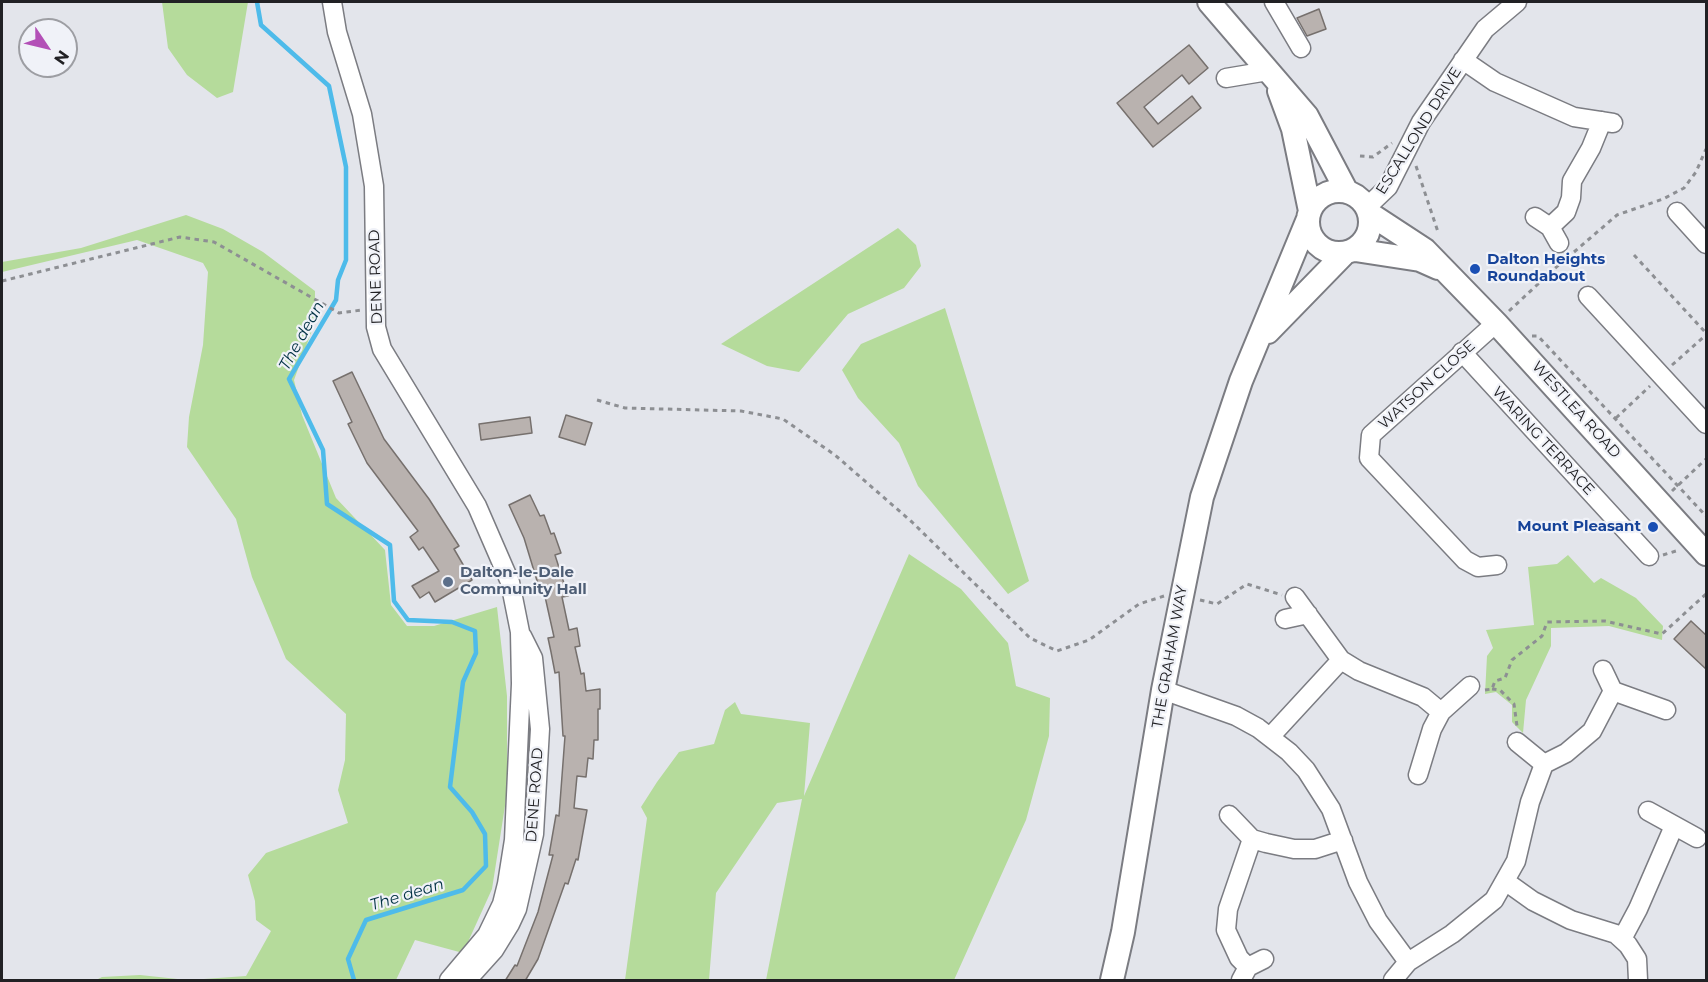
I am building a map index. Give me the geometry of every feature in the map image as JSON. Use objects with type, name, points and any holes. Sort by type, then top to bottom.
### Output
[{"type":"main road","points":[[1209,2],[1307,116],[1347,192]]},
{"type":"main road","points":[[1270,73],[1293,129],[1312,239],[1321,248],[1333,254],[1350,252],[1419,260],[1442,269]]},
{"type":"main road","points":[[1309,215],[1325,194],[1347,192],[1359,197],[1369,210],[1369,235],[1350,252]]},
{"type":"main road","name":"WESTLEA ROAD","points":[[1369,210],[1425,250],[1496,323],[1701,548]]},
{"type":"main road","name":"THE GRAHAM WAY","points":[[1112,981],[1123,932],[1163,690],[1172,596],[1227,418],[1309,215]]},
{"type":"main road","name":"THE GRAHAM WAY","points":[[1258,342],[1350,252]]},
{"type":"street","name":"DENE ROAD","points":[[332,2],[337,32],[362,114],[374,186],[376,327],[382,349],[477,506],[510,582],[520,632],[521,857],[509,907],[491,942],[461,978]]},
{"type":"street","points":[[1274,2],[1301,48]]},
{"type":"street","name":"ESCALLOND DRIVE","points":[[1369,210],[1388,187],[1421,123],[1485,29],[1517,2]]},
{"type":"street","points":[[1463,60],[1495,82],[1574,117],[1608,122],[1572,181],[1571,198],[1566,212],[1550,227]]},
{"type":"street","points":[[1226,78],[1270,73]]},
{"type":"street","points":[[1677,212],[1707,244]]},
{"type":"street","points":[[1534,217],[1550,227],[1559,243]]},
{"type":"street","points":[[1588,296],[1707,424]]},
{"type":"street","name":"WATSON CLOSE","points":[[1496,323],[1371,435],[1369,458],[1465,560],[1478,567],[1497,565]]},
{"type":"street","name":"WARING TERRACE","points":[[1462,352],[1649,556]]},
{"type":"street","points":[[1295,597],[1341,660],[1359,671],[1423,697],[1441,712]]},
{"type":"street","points":[[1285,619],[1308,614]]},
{"type":"street","points":[[1270,737],[1341,660]]},
{"type":"street","points":[[1603,670],[1622,693],[1666,710]]},
{"type":"street","points":[[1418,776],[1432,729],[1441,712],[1470,686]]},
{"type":"street","points":[[1163,690],[1236,716],[1289,752],[1321,790],[1358,882],[1378,921],[1408,962]]},
{"type":"street","points":[[1393,981],[1408,962],[1452,934],[1494,900],[1516,861],[1530,802],[1544,764],[1566,753],[1592,731],[1622,693]]},
{"type":"street","points":[[1517,742],[1544,764]]},
{"type":"street","points":[[1648,811],[1697,838]]},
{"type":"street","points":[[1229,815],[1252,839],[1294,849],[1314,849],[1343,840]]},
{"type":"street","points":[[1622,939],[1638,909],[1674,826]]},
{"type":"street","points":[[1251,969],[1239,958],[1226,930],[1228,909],[1252,839]]},
{"type":"street","points":[[1505,881],[1533,901],[1562,915],[1616,934],[1637,959],[1638,981]]},
{"type":"path","points":[[1409,144],[1438,232]]},
{"type":"path","points":[[1496,323],[1617,214],[1663,199],[1684,188],[1696,172],[1707,149]]},
{"type":"path","points":[[2,281],[180,237],[214,243],[339,313],[356,311]]},
{"type":"path","points":[[1634,255],[1707,333]]},
{"type":"path","points":[[1527,337],[1538,336],[1707,516]]},
{"type":"path","points":[[597,400],[625,408],[741,411],[783,418],[835,455],[912,522],[1030,638],[1057,651],[1089,640],[1139,604],[1172,596],[1216,604],[1247,584],[1295,597]]},
{"type":"path","points":[[1659,502],[1707,459]]},
{"type":"path","points":[[1649,556],[1701,548]]},
{"type":"path","points":[[1492,689],[1495,681],[1507,675],[1512,660],[1542,636],[1547,622],[1605,621],[1662,634],[1707,594]]},
{"type":"path","points":[[1470,686],[1477,691],[1500,690],[1514,704],[1519,732],[1517,742]]},
{"type":"green space","points":[[162,2],[248,2],[233,92],[217,98],[187,75],[168,48]]},
{"type":"green space","points":[[186,215],[223,229],[263,252],[315,291],[315,322],[294,380],[302,415],[336,498],[385,550],[391,605],[407,626],[434,626],[497,607],[507,696],[507,793],[492,889],[463,953],[415,940],[396,980],[190,980],[246,976],[271,931],[256,920],[255,901],[248,875],[266,853],[348,823],[338,790],[345,760],[346,714],[286,659],[252,577],[236,519],[187,447],[189,417],[203,345],[208,272],[203,263],[137,240],[2,272],[2,262],[81,248]]},
{"type":"green space","points":[[898,228],[916,245],[921,266],[904,288],[848,314],[799,372],[767,366],[721,344]]},
{"type":"green space","points":[[945,308],[1029,581],[1008,594],[918,486],[899,443],[858,398],[842,370],[861,344]]},
{"type":"green space","points":[[909,554],[961,589],[1008,643],[1016,686],[1050,698],[1049,736],[1026,820],[954,980],[766,980],[802,799],[777,803],[716,893],[709,980],[625,980],[647,818],[641,807],[657,782],[679,752],[714,744],[725,710],[735,702],[741,714],[810,723],[804,796]]},
{"type":"green space","points":[[1568,555],[1594,583],[1601,578],[1636,598],[1663,626],[1662,640],[1609,626],[1551,628],[1551,646],[1526,700],[1523,733],[1512,722],[1512,705],[1496,692],[1485,694],[1487,656],[1493,648],[1486,630],[1534,625],[1528,567],[1557,564]]},
{"type":"green space","points":[[140,975],[187,980],[96,980],[102,977]]},
{"type":"building","points":[[1319,9],[1326,29],[1307,36],[1297,18]]},
{"type":"building","points":[[1189,45],[1208,68],[1189,84],[1182,75],[1144,107],[1158,124],[1192,96],[1201,108],[1153,147],[1117,103]]},
{"type":"building","points":[[352,372],[384,439],[429,499],[459,546],[454,549],[472,580],[435,602],[429,592],[420,598],[412,586],[439,571],[423,547],[419,550],[410,537],[418,531],[367,463],[348,424],[352,422],[333,381]]},
{"type":"building","points":[[566,415],[592,423],[585,445],[559,437]]},
{"type":"building","points":[[530,417],[532,433],[481,440],[479,424]]},
{"type":"building","points":[[530,495],[540,516],[544,515],[551,534],[554,533],[561,553],[555,555],[568,596],[562,597],[569,630],[577,628],[580,646],[575,647],[581,674],[584,673],[586,691],[600,689],[600,709],[598,709],[598,740],[594,740],[593,759],[588,758],[586,777],[577,776],[574,808],[587,810],[578,860],[576,859],[568,884],[565,883],[538,959],[525,981],[505,981],[515,965],[517,966],[538,912],[553,855],[549,855],[556,815],[559,816],[565,736],[563,736],[559,672],[555,673],[548,638],[554,637],[542,583],[538,584],[524,538],[509,505]]},
{"type":"building","points":[[1691,621],[1707,636],[1707,670],[1674,639]]},
{"type":"waterway","name":"The dean","points":[[257,2],[261,25],[329,86],[346,167],[346,260],[338,280],[336,300],[289,379],[323,450],[327,504],[390,545],[394,601],[408,620],[452,622],[475,631],[476,653],[463,682],[450,787],[472,812],[485,834],[486,866],[463,890],[366,920],[348,959],[354,980]]},
{"type":"place","name":"Dalton Heights Roundabout","points":[[1475,269]]},
{"type":"place","name":"Mount Pleasant","points":[[1653,527]]},
{"type":"place","name":"Dalton-le-Dale Community Hall","points":[[448,582]]}]
